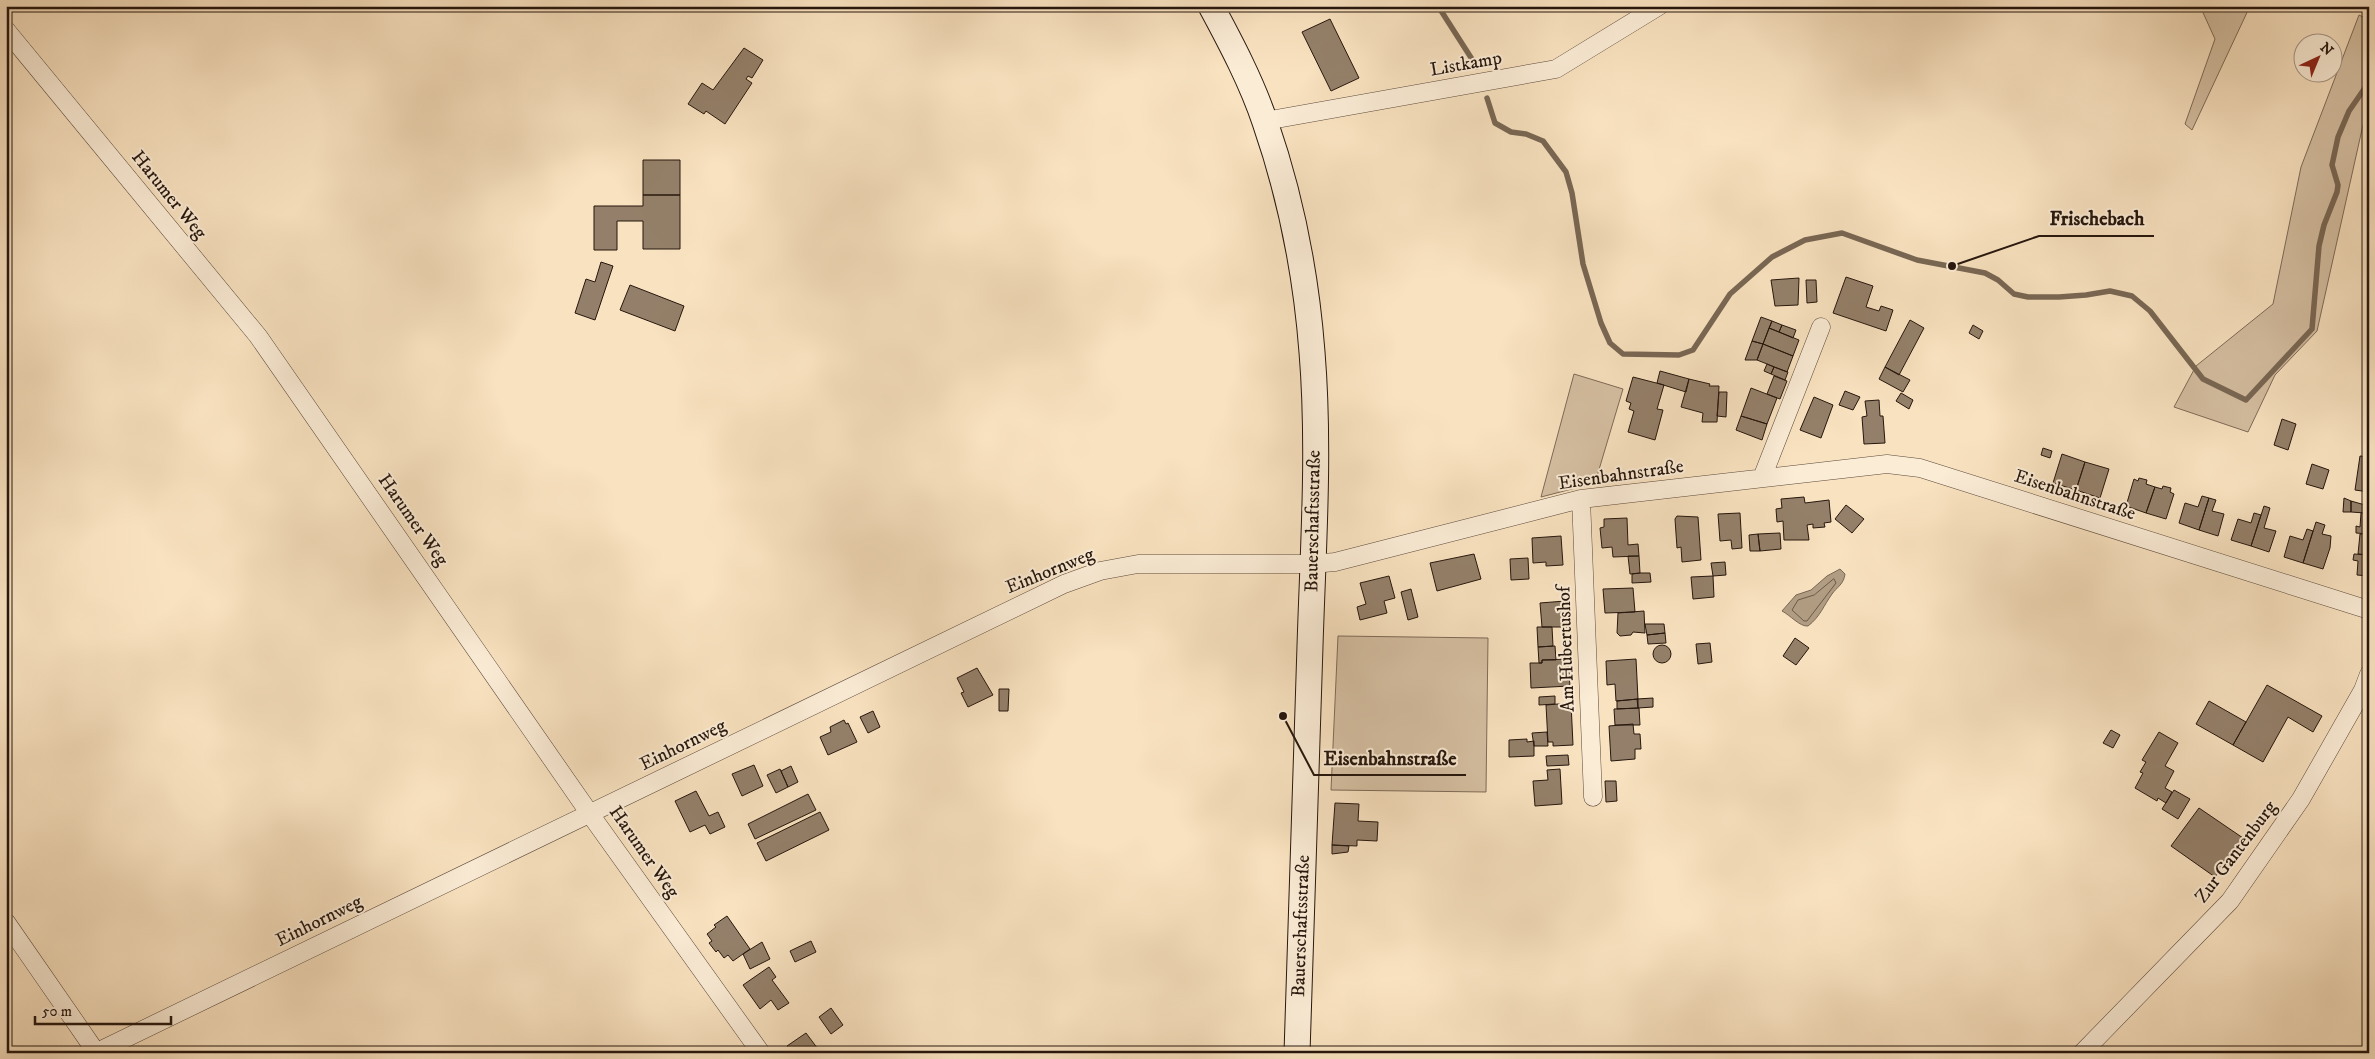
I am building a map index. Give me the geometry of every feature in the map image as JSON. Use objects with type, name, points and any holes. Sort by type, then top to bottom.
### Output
[{"type":"street","name":"Bauerschaftsstraße","points":[[1211,6],[1265,121],[1288,199],[1303,270],[1312,352],[1315,415],[1312,564],[1297,1053]]},
{"type":"street","name":"Listkamp","points":[[1265,121],[1556,69],[1659,6]]},
{"type":"street","name":"Harumer Weg","points":[[6,30],[258,336],[590,814],[761,1053]]},
{"type":"street","points":[[1762,478],[1821,327]]},
{"type":"street","name":"Eisenbahnstraße","points":[[1312,564],[1335,562],[1581,499],[1887,464],[1920,468],[2369,610]]},
{"type":"street","name":"Am Hubertushof","points":[[1581,499],[1593,798]]},
{"type":"street","name":"Einhornweg","points":[[96,1052],[1064,584],[1100,571],[1138,564],[1312,564]]},
{"type":"street","name":"Zur Gantenburg","points":[[2082,1053],[2230,900],[2302,799],[2363,690],[2369,674]]},
{"type":"street","points":[[6,922],[96,1052]]},
{"type":"shaded area","points":[[2200,6],[2250,6],[2192,130],[2185,124],[2215,39]]},
{"type":"shaded area","points":[[2359,15],[2369,20],[2369,98],[2317,331],[2275,375],[2248,432],[2174,407],[2196,366],[2273,304],[2301,167],[2333,82],[2342,82],[2342,60]]},
{"type":"shaded area","points":[[1574,374],[1623,389],[1595,483],[1541,497]]},
{"type":"shaded area","points":[[1338,636],[1488,638],[1486,792],[1331,790]]},
{"type":"water","points":[[1840,569],[1845,574],[1843,580],[1819,615],[1808,626],[1798,623],[1782,611],[1796,595],[1811,590],[1827,576]]},
{"type":"building","points":[[1330,19],[1359,78],[1331,91],[1302,32]]},
{"type":"building","points":[[744,48],[763,60],[752,78],[748,76],[746,79],[752,83],[725,124],[706,111],[704,114],[688,104],[702,83],[713,90]]},
{"type":"building","points":[[643,160],[680,160],[680,195],[643,195]]},
{"type":"building","points":[[643,195],[680,195],[680,249],[643,249],[643,221],[617,221],[617,250],[594,250],[594,206],[643,206]]},
{"type":"building","points":[[601,262],[613,266],[595,320],[575,313],[586,279],[595,282]]},
{"type":"building","points":[[1846,277],[1873,286],[1866,307],[1879,311],[1881,306],[1893,310],[1886,331],[1833,313]]},
{"type":"building","points":[[1799,278],[1798,305],[1775,306],[1771,280]]},
{"type":"building","points":[[1806,280],[1816,280],[1817,302],[1807,303]]},
{"type":"building","points":[[630,285],[684,306],[675,331],[620,310]]},
{"type":"building","points":[[1761,317],[1772,321],[1763,344],[1752,341]]},
{"type":"building","points":[[1910,320],[1924,328],[1899,375],[1885,367]]},
{"type":"building","points":[[1772,321],[1782,325],[1779,332],[1769,328]]},
{"type":"building","points":[[1782,325],[1796,330],[1793,338],[1779,332]]},
{"type":"building","points":[[1973,325],[1983,331],[1979,339],[1969,333]]},
{"type":"building","points":[[1769,328],[1799,340],[1793,356],[1763,344]]},
{"type":"building","points":[[1752,341],[1763,344],[1757,360],[1745,360]]},
{"type":"building","points":[[1763,344],[1793,356],[1787,372],[1757,360]]},
{"type":"building","points":[[1767,364],[1774,367],[1771,374],[1764,371]]},
{"type":"building","points":[[1774,367],[1788,372],[1785,380],[1771,374]]},
{"type":"building","points":[[1885,367],[1910,380],[1903,392],[1879,379]]},
{"type":"building","points":[[1660,371],[1689,379],[1686,392],[1657,383]]},
{"type":"building","points":[[1774,376],[1787,381],[1780,399],[1767,394]]},
{"type":"building","points":[[1633,377],[1664,385],[1657,409],[1663,410],[1655,440],[1628,432],[1634,411],[1629,409],[1631,403],[1626,401]]},
{"type":"building","points":[[1689,379],[1710,384],[1709,386],[1719,386],[1717,422],[1702,422],[1703,413],[1681,407]]},
{"type":"building","points":[[1751,388],[1777,398],[1767,424],[1741,416]]},
{"type":"building","points":[[1845,391],[1860,397],[1853,410],[1839,405]]},
{"type":"building","points":[[1719,392],[1727,392],[1726,417],[1717,416]]},
{"type":"building","points":[[1901,393],[1913,400],[1909,409],[1896,401]]},
{"type":"building","points":[[1814,397],[1833,405],[1821,438],[1800,430]]},
{"type":"building","points":[[1879,400],[1880,416],[1883,416],[1885,443],[1864,444],[1862,417],[1867,416],[1865,401]]},
{"type":"building","points":[[1741,416],[1767,424],[1762,440],[1736,430]]},
{"type":"building","points":[[2282,419],[2296,424],[2288,450],[2274,445]]},
{"type":"building","points":[[2043,448],[2052,451],[2050,458],[2041,455]]},
{"type":"building","points":[[2062,454],[2085,462],[2076,490],[2053,483]]},
{"type":"building","points":[[2360,456],[2369,457],[2369,492],[2355,490]]},
{"type":"building","points":[[2085,462],[2109,469],[2100,498],[2076,490]]},
{"type":"building","points":[[2312,464],[2329,470],[2323,489],[2306,484]]},
{"type":"building","points":[[2139,478],[2147,480],[2146,484],[2155,487],[2146,513],[2126,506],[2134,479],[2138,481]]},
{"type":"building","points":[[2163,486],[2171,488],[2170,492],[2174,494],[2166,519],[2146,513],[2155,487],[2162,489]]},
{"type":"building","points":[[2202,496],[2209,498],[2199,530],[2179,523],[2185,503],[2198,507]]},
{"type":"building","points":[[1804,497],[1805,503],[1829,500],[1831,522],[1824,523],[1825,527],[1813,528],[1813,524],[1807,525],[1809,540],[1784,540],[1783,521],[1777,522],[1776,509],[1782,508],[1781,499]]},
{"type":"building","points":[[2209,498],[2216,500],[2212,511],[2224,514],[2218,536],[2199,530]]},
{"type":"building","points":[[2344,498],[2351,501],[2351,512],[2343,512]]},
{"type":"building","points":[[2351,501],[2365,505],[2365,513],[2351,512]]},
{"type":"building","points":[[1846,505],[1864,519],[1852,533],[1835,519]]},
{"type":"building","points":[[2264,506],[2270,508],[2264,528],[2276,531],[2269,552],[2251,546]]},
{"type":"building","points":[[1740,513],[1742,548],[1732,549],[1731,540],[1720,541],[1718,514]]},
{"type":"building","points":[[2254,513],[2261,515],[2251,546],[2231,540],[2238,519],[2251,523]]},
{"type":"building","points":[[2361,513],[2369,513],[2369,534],[2356,533],[2356,526],[2360,527]]},
{"type":"building","points":[[1677,516],[1698,517],[1701,560],[1682,562],[1681,547],[1677,548],[1675,519]]},
{"type":"building","points":[[1627,518],[1628,545],[1638,544],[1639,556],[1613,557],[1612,547],[1602,548],[1600,528],[1604,527],[1604,519]]},
{"type":"building","points":[[2316,522],[2325,525],[2322,534],[2331,536],[2330,548],[2323,569],[2303,563]]},
{"type":"building","points":[[2307,529],[2313,531],[2303,563],[2284,557],[2290,536],[2303,540]]},
{"type":"building","points":[[1780,533],[1781,549],[1760,551],[1758,534]]},
{"type":"building","points":[[1758,534],[1760,551],[1750,551],[1749,535]]},
{"type":"building","points":[[2360,534],[2369,534],[2369,555],[2358,554]]},
{"type":"building","points":[[1561,536],[1563,565],[1546,566],[1546,562],[1533,563],[1532,538]]},
{"type":"building","points":[[1474,554],[1481,579],[1437,591],[1430,563]]},
{"type":"building","points":[[2354,554],[2369,555],[2369,576],[2357,575],[2358,561],[2353,560]]},
{"type":"building","points":[[1628,556],[1639,556],[1640,573],[1630,574]]},
{"type":"building","points":[[1528,558],[1529,579],[1511,580],[1510,559]]},
{"type":"building","points":[[1725,562],[1726,575],[1713,576],[1711,563]]},
{"type":"building","points":[[1650,573],[1651,582],[1632,583],[1632,574]]},
{"type":"building","points":[[1389,576],[1395,598],[1384,601],[1387,613],[1360,620],[1357,607],[1366,604],[1360,583]]},
{"type":"building","points":[[1713,576],[1714,597],[1693,599],[1691,577]]},
{"type":"building","points":[[1633,588],[1635,612],[1605,613],[1603,589]]},
{"type":"building","points":[[1411,589],[1418,617],[1408,620],[1401,592]]},
{"type":"building","points":[[1565,601],[1567,627],[1542,627],[1540,603]]},
{"type":"building","points":[[1644,611],[1645,633],[1633,632],[1631,635],[1620,636],[1617,633],[1618,613]]},
{"type":"building","points":[[1645,624],[1664,624],[1665,633],[1647,635]]},
{"type":"building","points":[[1537,627],[1552,627],[1553,646],[1538,647]]},
{"type":"building","points":[[1665,633],[1666,643],[1648,644],[1647,635]]},
{"type":"building","points":[[1795,638],[1809,648],[1796,665],[1783,656]]},
{"type":"building","points":[[1710,643],[1712,662],[1698,664],[1696,644]]},
{"type":"building","points":[[1662,645],[1668,648],[1671,654],[1668,660],[1662,663],[1656,660],[1653,654],[1656,648]]},
{"type":"building","points":[[1555,646],[1556,660],[1542,660],[1542,663],[1539,663],[1538,647]]},
{"type":"building","points":[[1568,659],[1570,686],[1531,688],[1530,663],[1542,663],[1542,660]]},
{"type":"building","points":[[1636,659],[1638,699],[1616,701],[1615,684],[1607,685],[1606,661]]},
{"type":"building","points":[[977,668],[993,695],[968,707],[961,693],[964,692],[957,678]]},
{"type":"building","points":[[2267,685],[2322,716],[2313,732],[2288,717],[2263,762],[2233,745]]},
{"type":"building","points":[[999,689],[1009,689],[1008,711],[999,711]]},
{"type":"building","points":[[1555,696],[1555,704],[1539,705],[1539,697]]},
{"type":"building","points":[[1653,698],[1653,707],[1638,708],[1637,699]]},
{"type":"building","points":[[1638,699],[1638,708],[1617,709],[1617,701]]},
{"type":"building","points":[[2209,701],[2246,722],[2233,745],[2196,724]]},
{"type":"building","points":[[1571,703],[1573,745],[1553,746],[1553,742],[1548,742],[1546,705]]},
{"type":"building","points":[[1639,708],[1640,725],[1615,725],[1614,709]]},
{"type":"building","points":[[873,711],[880,727],[868,733],[860,717]]},
{"type":"building","points":[[844,720],[846,724],[848,723],[857,742],[828,755],[820,737],[831,732],[830,727]]},
{"type":"building","points":[[1633,724],[1634,734],[1640,734],[1641,749],[1635,749],[1635,759],[1611,761],[1609,726]]},
{"type":"building","points":[[2111,730],[2120,735],[2113,748],[2103,743]]},
{"type":"building","points":[[1547,732],[1548,746],[1534,746],[1532,733]]},
{"type":"building","points":[[2159,732],[2178,743],[2165,766],[2174,771],[2165,788],[2172,792],[2166,803],[2158,798],[2157,801],[2135,788],[2143,773],[2140,772],[2146,762],[2142,760]]},
{"type":"building","points":[[1527,739],[1527,742],[1534,741],[1534,756],[1509,757],[1509,740]]},
{"type":"building","points":[[1568,755],[1569,765],[1547,766],[1546,756]]},
{"type":"building","points":[[754,765],[763,786],[742,796],[732,774]]},
{"type":"building","points":[[791,766],[798,782],[788,787],[781,771]]},
{"type":"building","points":[[780,769],[788,787],[776,793],[767,775]]},
{"type":"building","points":[[1560,769],[1562,804],[1535,806],[1533,781],[1548,780],[1547,770]]},
{"type":"building","points":[[1605,781],[1616,781],[1617,801],[1606,802]]},
{"type":"building","points":[[2174,790],[2190,799],[2178,819],[2162,809]]},
{"type":"building","points":[[696,791],[709,816],[718,812],[725,827],[710,834],[705,825],[690,832],[675,801]]},
{"type":"building","points":[[808,794],[816,810],[755,839],[748,824]]},
{"type":"building","points":[[1335,803],[1359,804],[1358,821],[1378,822],[1377,841],[1357,840],[1357,846],[1332,845]]},
{"type":"building","points":[[2199,808],[2243,838],[2215,877],[2171,846]]},
{"type":"building","points":[[820,812],[829,830],[766,861],[757,843]]},
{"type":"building","points":[[1332,845],[1349,846],[1348,852],[1332,854]]},
{"type":"building","points":[[727,916],[750,949],[733,961],[728,955],[724,958],[718,950],[716,952],[709,943],[712,941],[707,934],[716,927],[714,925]]},
{"type":"building","points":[[811,941],[816,952],[795,962],[790,951]]},
{"type":"building","points":[[762,942],[770,959],[750,969],[743,954]]},
{"type":"building","points":[[769,967],[776,977],[772,980],[789,1003],[778,1010],[771,1000],[760,1009],[743,985]]},
{"type":"building","points":[[831,1008],[843,1025],[831,1034],[819,1017]]},
{"type":"building","points":[[806,1033],[821,1053],[792,1053],[787,1046]]},
{"type":"waterway","points":[[1438,6],[1477,67]]},
{"type":"waterway","points":[[1487,98],[1495,123],[1511,132],[1526,134],[1543,141],[1566,172],[1572,193],[1583,264],[1601,323],[1610,343],[1623,354],[1679,355],[1693,350],[1730,294],[1772,257],[1805,240],[1842,233],[1917,260],[1985,273],[1998,280],[2014,294],[2028,297],[2059,297],[2110,291],[2132,296],[2150,311],[2203,379],[2246,400],[2312,329],[2319,246],[2338,185],[2332,165],[2338,137],[2349,111],[2369,82]]},
{"type":"place","name":"Frischebach","points":[[1952,266]]},
{"type":"place","name":"Eisenbahnstraße","points":[[1283,716]]}]
